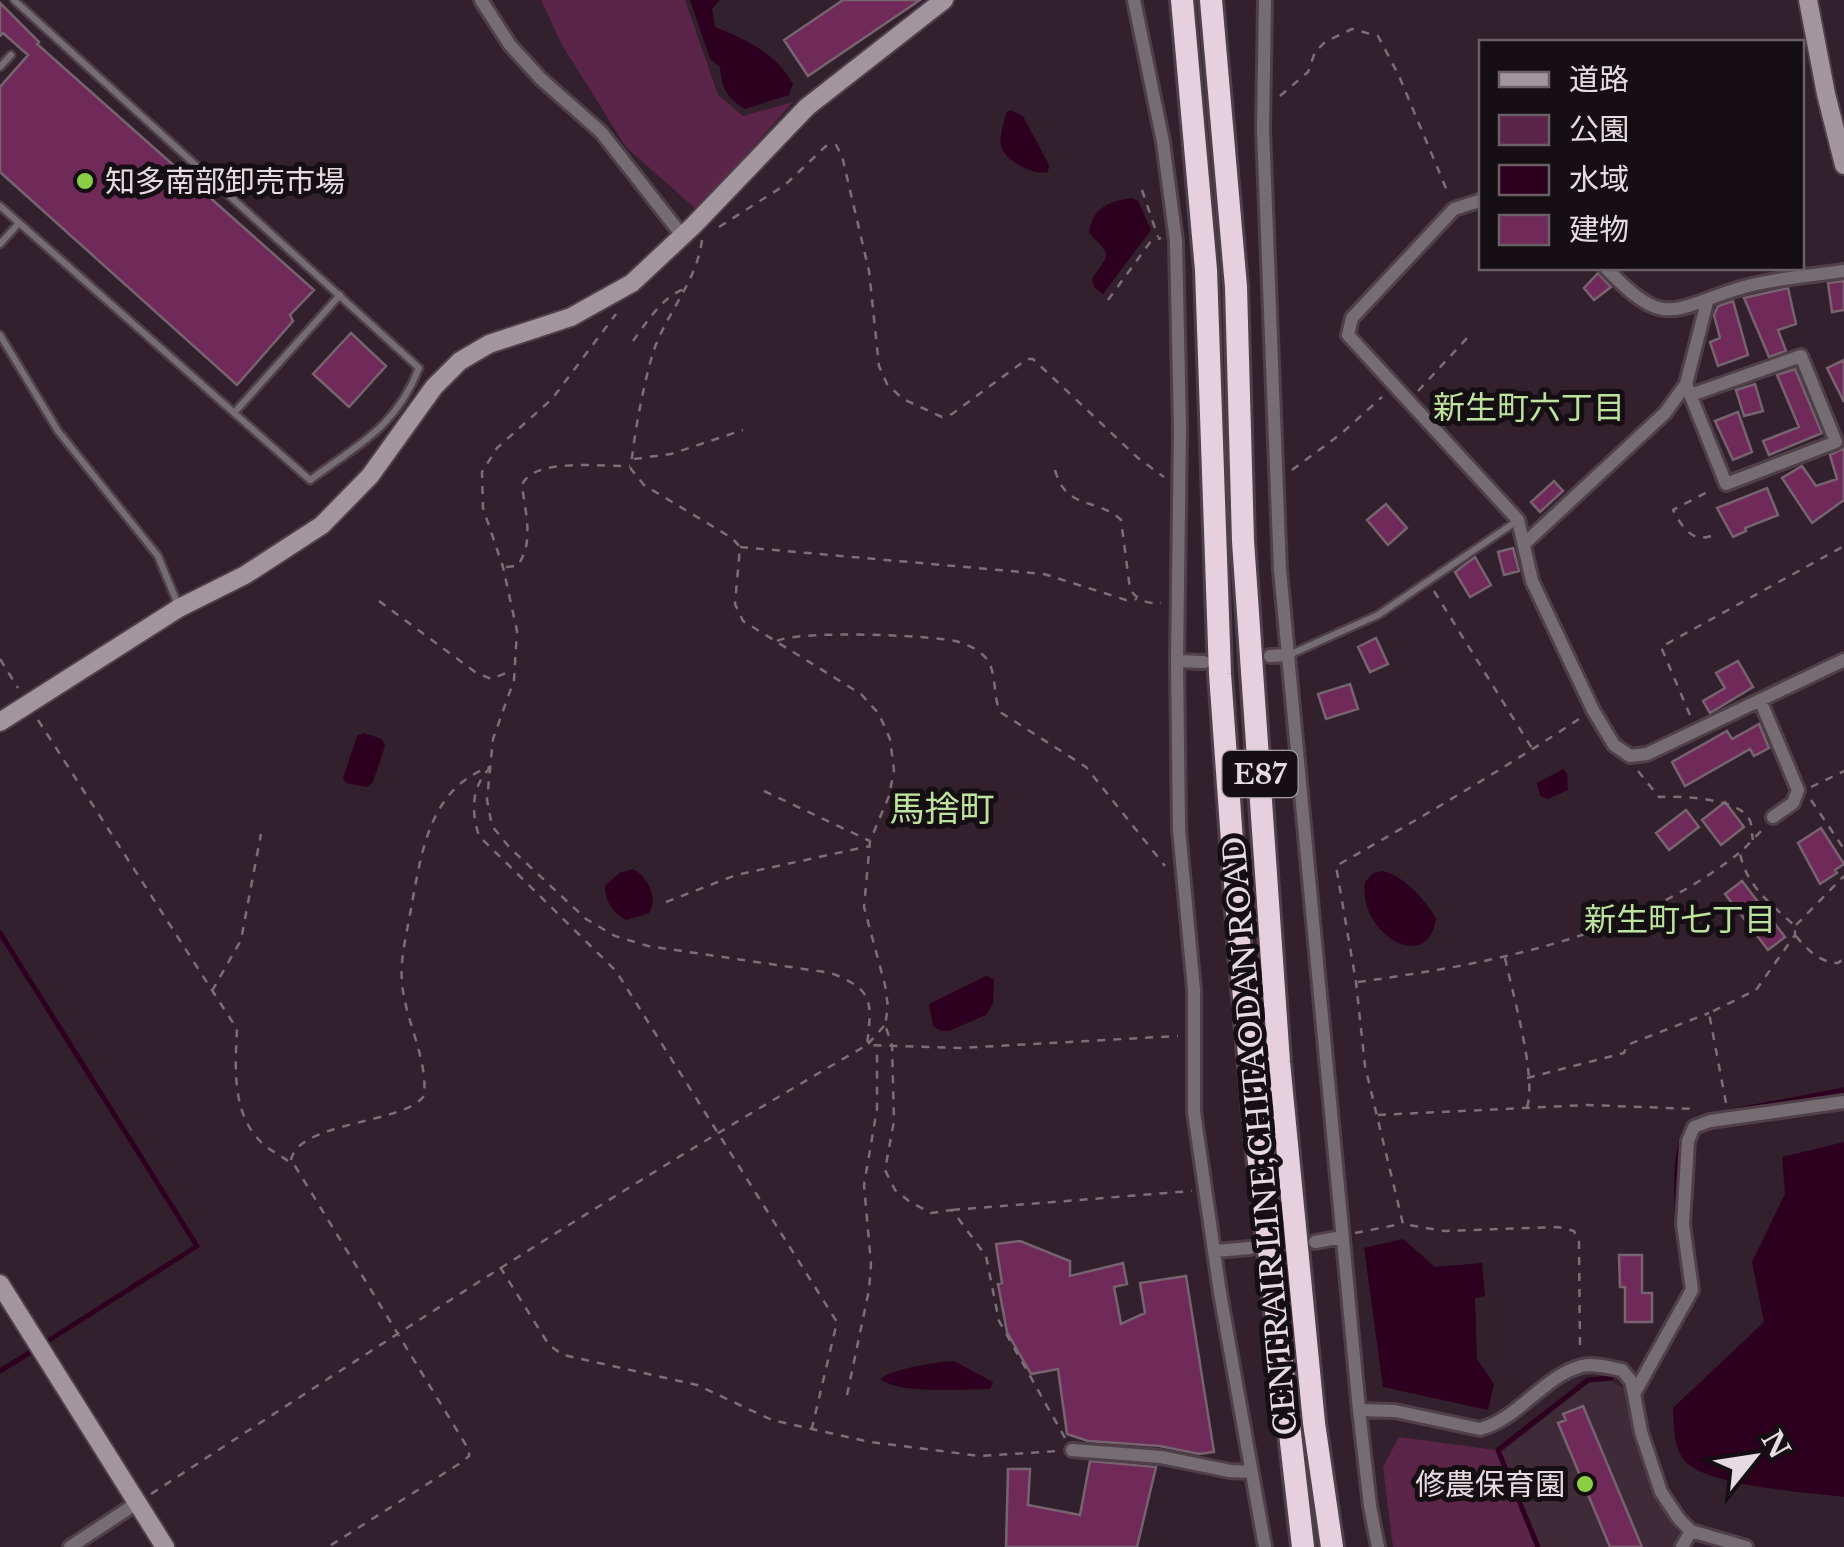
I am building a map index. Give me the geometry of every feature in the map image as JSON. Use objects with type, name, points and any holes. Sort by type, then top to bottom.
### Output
[{"type":"highway","name":"CENTRAIR LINE;CHITAODAN ROAD","points":[[1182,0],[1206,270],[1220,674],[1240,953],[1257,1145],[1303,1547]]},
{"type":"highway","name":"CENTRAIR LINE;CHITAODAN ROAD","points":[[1211,0],[1236,287],[1244,541],[1280,1062],[1314,1424],[1332,1547]]},
{"type":"street","points":[[481,0],[510,45],[540,79],[601,132],[691,231]]},
{"type":"street","points":[[0,722],[180,608],[245,575],[322,525],[370,476],[434,388],[460,361],[489,344],[571,317],[632,283],[691,231],[807,107],[944,0]]},
{"type":"street","points":[[1134,0],[1164,142],[1176,241],[1180,484],[1176,661],[1183,872],[1196,1036],[1194,1112],[1265,1547]]},
{"type":"street","points":[[1265,0],[1263,108],[1280,570],[1359,1410],[1378,1547]]},
{"type":"street","points":[[1808,0],[1844,165]]},
{"type":"street","points":[[1479,201],[1454,208],[1348,326],[1348,335],[1518,520],[1532,581],[1593,710],[1614,745],[1634,755],[1647,754],[1844,660]]},
{"type":"street","points":[[1608,270],[1645,303],[1664,310],[1688,309],[1745,287],[1844,271]]},
{"type":"street","points":[[1524,544],[1688,390],[1801,356],[1840,440],[1726,484],[1688,390],[1708,302]]},
{"type":"street","points":[[1270,656],[1289,655]]},
{"type":"street","points":[[1176,661],[1204,662]]},
{"type":"street","points":[[1760,700],[1798,790],[1794,802],[1773,817]]},
{"type":"street","points":[[1634,1394],[1692,1290],[1683,1224],[1688,1141],[1694,1127],[1710,1121],[1844,1102]]},
{"type":"street","points":[[1315,1242],[1342,1237]]},
{"type":"street","points":[[1216,1251],[1250,1248]]},
{"type":"street","points":[[0,1284],[165,1547]]},
{"type":"street","points":[[1359,1410],[1395,1411],[1480,1429],[1494,1425],[1584,1366],[1622,1370],[1631,1381],[1641,1432],[1662,1492],[1691,1531],[1746,1547]]},
{"type":"street","points":[[1072,1450],[1160,1457],[1252,1472]]},
{"type":"street","points":[[70,1547],[137,1503]]},
{"type":"street","points":[[1682,1547],[1691,1531]]},
{"type":"lane","points":[[0,206],[310,480],[391,420],[408,395],[419,368],[14,0]]},
{"type":"lane","points":[[0,67],[11,55]]},
{"type":"lane","points":[[0,244],[19,222]]},
{"type":"lane","points":[[234,414],[340,294]]},
{"type":"lane","points":[[0,335],[58,431],[158,556],[180,608]]},
{"type":"lane","points":[[1289,655],[1378,615],[1518,520]]},
{"type":"path","points":[[1263,108],[1308,72],[1315,52],[1325,42],[1352,30],[1378,36],[1399,76],[1454,208]]},
{"type":"path","points":[[691,231],[722,226],[786,186],[826,146],[836,145],[842,156],[868,272],[876,347],[887,384],[903,399],[942,418],[1033,359],[1138,458],[1180,484]]},
{"type":"path","points":[[1142,190],[1158,238]]},
{"type":"path","points":[[691,231],[703,242],[687,288],[656,346],[632,459],[644,485],[732,538],[740,547],[1044,574],[1126,600],[1178,602]]},
{"type":"path","points":[[1108,300],[1151,240],[1176,241]]},
{"type":"path","points":[[632,283],[613,321],[564,383],[497,448],[482,472],[483,508],[503,566],[517,631],[514,670],[494,740],[487,800],[492,826],[510,848],[586,918],[616,936],[648,946],[831,973],[854,982],[867,993],[870,1004],[867,1045]]},
{"type":"path","points":[[633,341],[654,313],[675,293],[687,288]]},
{"type":"path","points":[[1408,401],[1468,337]]},
{"type":"path","points":[[1276,474],[1297,469],[1395,386]]},
{"type":"path","points":[[632,459],[662,456],[744,430]]},
{"type":"path","points":[[503,566],[517,566],[525,556],[525,476],[536,470],[573,466],[632,466]]},
{"type":"path","points":[[1055,470],[1074,500],[1114,513],[1121,520],[1130,589],[1136,599]]},
{"type":"path","points":[[1710,536],[1703,539],[1690,535],[1673,510],[1726,484]]},
{"type":"path","points":[[1697,730],[1661,646],[1844,546]]},
{"type":"path","points":[[740,547],[734,604],[743,621],[861,694],[879,714],[890,739],[894,770],[889,796],[870,844],[864,907],[888,1007],[885,1024],[892,1045],[894,1122],[885,1170],[894,1190],[932,1212],[1204,1190]]},
{"type":"path","points":[[1428,581],[1532,750]]},
{"type":"path","points":[[379,602],[475,672],[491,679],[514,670]]},
{"type":"path","points":[[776,641],[796,634],[860,636],[956,641],[972,648],[985,656],[992,669],[994,698],[1000,712],[1086,767],[1160,862],[1170,870],[1183,872]]},
{"type":"path","points":[[0,659],[237,1029],[235,1070],[243,1115],[259,1139],[292,1164],[469,1450],[469,1456],[328,1547]]},
{"type":"path","points":[[1402,1224],[1366,1066],[1336,866],[1436,810],[1593,710]]},
{"type":"path","points":[[1634,755],[1635,767],[1654,795],[1691,796],[1740,810],[1751,822],[1753,840]]},
{"type":"path","points":[[491,766],[478,778],[474,806],[479,836],[616,971],[837,1322],[812,1430]]},
{"type":"path","points":[[292,1164],[298,1146],[358,1121],[405,1110],[424,1096],[424,1077],[401,977],[424,840],[449,797],[469,774],[491,766]]},
{"type":"path","points":[[1844,772],[1805,790],[1844,849]]},
{"type":"path","points":[[764,791],[870,844]]},
{"type":"path","points":[[1356,982],[1504,956],[1594,931],[1707,877],[1740,852],[1773,817]]},
{"type":"path","points":[[212,991],[241,940],[262,834]]},
{"type":"path","points":[[666,902],[736,875],[870,844]]},
{"type":"path","points":[[1740,852],[1742,866],[1754,887],[1795,926]]},
{"type":"path","points":[[1528,1078],[1624,1053],[1627,1045],[1756,990],[1795,934],[1795,926],[1844,876]]},
{"type":"path","points":[[1795,934],[1826,962],[1838,963],[1844,958]]},
{"type":"path","points":[[1504,956],[1528,1078],[1527,1108]]},
{"type":"path","points":[[1709,1013],[1726,1104],[1716,1108]]},
{"type":"path","points":[[137,1503],[500,1267],[717,1132],[867,1045],[885,1024]]},
{"type":"path","points":[[867,1045],[960,1048],[1196,1036]]},
{"type":"path","points":[[846,1394],[869,1290],[864,1185],[876,1109],[877,1045]]},
{"type":"path","points":[[1377,1116],[1587,1105],[1701,1109]]},
{"type":"path","points":[[500,1267],[549,1345],[563,1355],[697,1385],[772,1420],[870,1442],[980,1456],[1072,1450],[999,1321],[986,1256],[952,1210]]},
{"type":"path","points":[[1342,1237],[1402,1224],[1444,1231],[1558,1227],[1574,1231],[1579,1242],[1580,1359],[1584,1366]]},
{"type":"shaded area","name":"修農保育園","points":[[1611,1381],[1625,1389],[1636,1441],[1667,1517],[1682,1538],[1678,1547],[1541,1547],[1503,1451],[1590,1382]]},
{"type":"green space","points":[[541,0],[685,0],[718,95],[743,116],[793,102],[697,210],[626,147],[562,45]]},
{"type":"green space","points":[[1399,1437],[1503,1451],[1541,1547],[1393,1547],[1383,1467]]},
{"type":"water","points":[[690,0],[720,0],[712,9],[715,27],[749,42],[778,63],[793,84],[789,95],[745,109],[733,100],[724,87],[720,67],[710,59]]},
{"type":"water","points":[[1010,110],[1023,116],[1049,165],[1048,172],[1028,169],[1004,152],[1001,134]]},
{"type":"water","points":[[1132,198],[1138,201],[1151,230],[1103,294],[1094,287],[1092,279],[1106,255],[1089,233],[1091,224],[1103,207]]},
{"type":"water","points":[[364,733],[382,739],[385,746],[373,782],[367,787],[346,783],[343,778],[357,736]]},
{"type":"water","points":[[1563,769],[1568,790],[1548,799],[1540,796],[1537,783]]},
{"type":"water","points":[[633,869],[647,883],[653,901],[649,913],[626,920],[611,906],[605,886],[619,873]]},
{"type":"water","points":[[1383,871],[1413,889],[1436,918],[1430,935],[1420,944],[1408,946],[1394,941],[1372,917],[1365,900],[1365,882],[1373,873]]},
{"type":"water","points":[[986,976],[994,980],[993,1003],[986,1015],[949,1031],[933,1026],[929,1004]]},
{"type":"water","points":[[1844,1142],[1844,1497],[1760,1487],[1696,1470],[1678,1449],[1673,1408],[1764,1322],[1752,1262],[1785,1194],[1782,1157]]},
{"type":"water","points":[[1403,1239],[1435,1267],[1482,1263],[1485,1296],[1475,1298],[1477,1359],[1494,1384],[1488,1410],[1383,1387],[1364,1248]]},
{"type":"water","points":[[954,1361],[993,1382],[990,1389],[917,1389],[880,1379],[905,1369]]},
{"type":"building","points":[[843,0],[920,0],[808,76],[784,40]]},
{"type":"building","points":[[0,3],[37,44],[314,290],[290,315],[293,321],[237,385],[0,172],[0,87],[28,55],[3,33],[0,36]]},
{"type":"building","points":[[1598,273],[1611,287],[1594,300],[1584,288]]},
{"type":"building","points":[[1844,281],[1844,310],[1832,312],[1828,283]]},
{"type":"building","points":[[1788,288],[1796,324],[1778,330],[1786,351],[1769,357],[1744,298]]},
{"type":"building","points":[[1733,301],[1748,355],[1718,366],[1710,342],[1720,338],[1714,315],[1718,306]]},
{"type":"building","points":[[351,333],[386,366],[349,407],[313,374]]},
{"type":"building","points":[[1844,360],[1844,402],[1827,368]]},
{"type":"building","points":[[1795,369],[1822,433],[1769,455],[1763,441],[1799,427],[1777,375]]},
{"type":"building","points":[[1755,384],[1763,411],[1744,416],[1736,390]]},
{"type":"building","points":[[1738,412],[1752,452],[1733,460],[1715,421]]},
{"type":"building","points":[[1844,448],[1844,500],[1812,523],[1782,478],[1802,466],[1816,486],[1837,479],[1830,455]]},
{"type":"building","points":[[1554,481],[1563,491],[1540,512],[1531,502]]},
{"type":"building","points":[[1767,488],[1778,515],[1733,537],[1717,508]]},
{"type":"building","points":[[1386,504],[1407,528],[1388,545],[1367,520]]},
{"type":"building","points":[[1513,548],[1519,571],[1504,575],[1498,552]]},
{"type":"building","points":[[1475,557],[1491,585],[1470,597],[1455,572]]},
{"type":"building","points":[[1376,638],[1388,664],[1370,672],[1358,647]]},
{"type":"building","points":[[1738,661],[1753,687],[1710,713],[1703,701],[1725,688],[1716,673]]},
{"type":"building","points":[[1350,684],[1358,709],[1326,719],[1318,694]]},
{"type":"building","points":[[1759,724],[1769,748],[1754,756],[1750,749],[1685,786],[1672,762],[1727,731],[1732,739]]},
{"type":"building","points":[[1725,802],[1744,827],[1721,845],[1702,820]]},
{"type":"building","points":[[1686,810],[1699,827],[1669,850],[1656,833]]},
{"type":"building","points":[[1821,828],[1844,864],[1820,884],[1798,843]]},
{"type":"building","points":[[1742,881],[1785,937],[1768,950],[1725,894]]},
{"type":"building","points":[[1020,1241],[1070,1261],[1070,1276],[1123,1263],[1127,1284],[1114,1287],[1121,1324],[1145,1313],[1140,1283],[1186,1276],[1214,1452],[1199,1454],[1160,1446],[1088,1441],[1067,1434],[1058,1369],[1031,1374],[1007,1332],[996,1244]]},
{"type":"building","points":[[1619,1255],[1642,1255],[1642,1293],[1652,1293],[1652,1322],[1625,1322],[1625,1287],[1620,1287]]},
{"type":"building","points":[[1583,1406],[1642,1547],[1610,1547],[1558,1423],[1566,1420],[1563,1414]]},
{"type":"building","points":[[1090,1461],[1156,1467],[1137,1547],[1006,1547],[1008,1469],[1030,1469],[1028,1505],[1080,1515]]},
{"type":"waterway","points":[[0,933],[197,1246],[43,1344]]},
{"type":"waterway","points":[[1712,1115],[1844,1090]]},
{"type":"waterway","points":[[1682,1260],[1678,1165],[1680,1145],[1693,1122]]},
{"type":"waterway","points":[[1673,1312],[1684,1292],[1685,1281]]},
{"type":"waterway","points":[[0,1371],[34,1350]]},
{"type":"waterway","points":[[1538,1547],[1498,1450],[1588,1380],[1611,1378]]},
{"type":"place","name":"知多南部卸売市場","points":[[85,181]]},
{"type":"place","name":"修農保育園","points":[[1585,1484]]},
{"type":"district","name":"新生町六丁目","points":[[1529,408]]},
{"type":"district","name":"馬捨町","points":[[942,808]]},
{"type":"district","name":"新生町七丁目","points":[[1680,920]]}]
